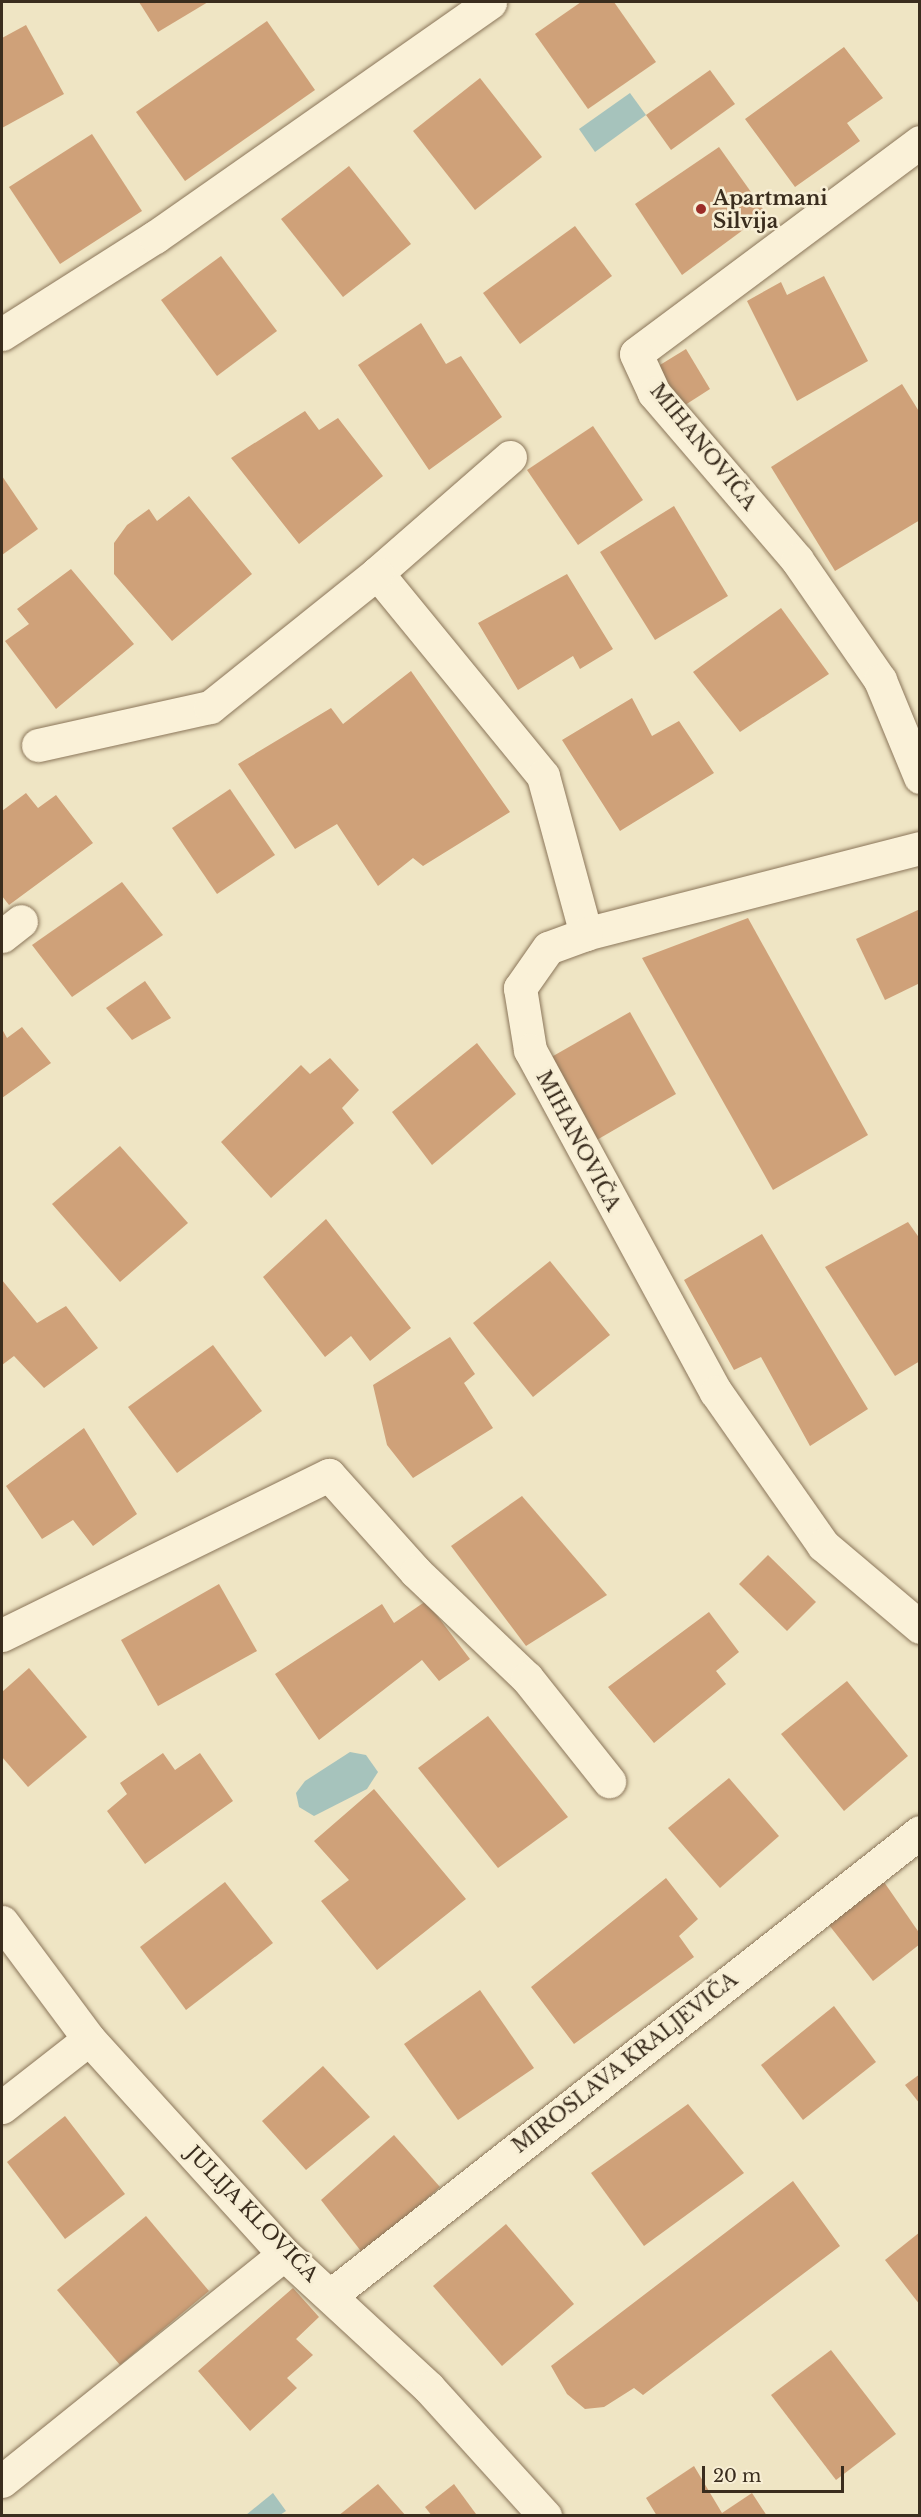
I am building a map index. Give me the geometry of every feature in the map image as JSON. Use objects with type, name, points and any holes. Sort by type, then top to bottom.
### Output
[{"type":"street","points":[[2,334],[155,237],[490,2]]},
{"type":"street","name":"MIHANOVIČA","points":[[920,142],[626,364],[654,393],[797,560],[880,680],[920,777]]},
{"type":"street","points":[[38,745],[210,707],[376,573],[510,457]]},
{"type":"street","points":[[376,573],[543,776],[586,934]]},
{"type":"street","name":"MIHANOVIČA","points":[[920,848],[586,934],[548,948],[520,988],[530,1050],[716,1392],[823,1545],[920,1627]]},
{"type":"street","points":[[2,1635],[328,1475],[416,1572],[527,1678],[609,1781]]},
{"type":"street","name":"MIROSLAVA KRALJEVIČA","points":[[331,2295],[920,1832]]},
{"type":"street","name":"JULIJA KLOVIĆA","points":[[2,1922],[89,2039],[284,2254],[429,2388],[545,2516]]},
{"type":"street","points":[[2,2107],[89,2039]]},
{"type":"street","points":[[2,2481],[284,2254]]},
{"type":"water","points":[[630,93],[646,115],[595,152],[579,129]]},
{"type":"water","points":[[350,1752],[366,1755],[378,1772],[367,1789],[314,1816],[299,1807],[296,1793],[305,1781]]},
{"type":"water","points":[[273,2493],[286,2511],[280,2515],[246,2515]]},
{"type":"building","points":[[139,2],[208,2],[158,32]]},
{"type":"building","points":[[581,2],[614,2],[656,62],[588,109],[535,34]]},
{"type":"building","points":[[267,21],[315,90],[185,181],[136,112]]},
{"type":"building","points":[[26,25],[64,94],[2,128],[2,38]]},
{"type":"building","points":[[844,47],[883,98],[847,123],[860,141],[795,187],[745,119]]},
{"type":"building","points":[[710,70],[735,104],[671,150],[646,115]]},
{"type":"building","points":[[480,78],[542,157],[475,210],[413,131]]},
{"type":"building","points":[[92,134],[142,211],[60,264],[9,187]]},
{"type":"building","name":"Apartmani Silvija","points":[[719,147],[766,213],[682,275],[635,204]]},
{"type":"building","points":[[349,166],[411,244],[343,297],[281,219]]},
{"type":"building","points":[[575,226],[612,276],[520,344],[483,293]]},
{"type":"building","points":[[221,256],[277,331],[217,376],[161,300]]},
{"type":"building","points":[[824,276],[868,361],[797,401],[747,301],[781,282],[787,295]]},
{"type":"building","points":[[421,323],[446,364],[461,356],[502,417],[429,470],[358,365]]},
{"type":"building","points":[[686,349],[710,389],[682,407],[655,368]]},
{"type":"building","points":[[902,384],[920,413],[920,520],[835,571],[771,467]]},
{"type":"building","points":[[305,411],[319,430],[338,418],[383,476],[299,544],[231,458]]},
{"type":"building","points":[[593,426],[643,500],[578,545],[527,470]]},
{"type":"building","points":[[2,476],[38,529],[2,555]]},
{"type":"building","points":[[189,496],[252,574],[172,641],[114,574],[114,543],[127,525],[149,509],[157,521]]},
{"type":"building","points":[[674,506],[728,596],[655,640],[600,552]]},
{"type":"building","points":[[71,569],[134,644],[56,709],[5,641],[29,624],[17,609]]},
{"type":"building","points":[[567,574],[613,649],[580,669],[573,656],[518,690],[478,623]]},
{"type":"building","points":[[781,608],[829,674],[740,732],[693,672]]},
{"type":"building","points":[[411,671],[510,812],[423,866],[413,858],[378,886],[337,824],[295,849],[238,764],[331,708],[343,724]]},
{"type":"building","points":[[632,698],[652,736],[679,721],[714,773],[620,831],[562,740]]},
{"type":"building","points":[[230,789],[275,855],[217,894],[172,828]]},
{"type":"building","points":[[26,793],[38,808],[56,795],[93,843],[9,905],[2,896],[2,811]]},
{"type":"building","points":[[122,882],[163,935],[72,997],[32,945]]},
{"type":"building","points":[[920,909],[920,983],[885,1000],[856,939]]},
{"type":"building","points":[[748,918],[868,1135],[773,1190],[642,958]]},
{"type":"building","points":[[145,981],[171,1018],[132,1040],[106,1008]]},
{"type":"building","points":[[630,1012],[676,1094],[595,1141],[548,1059]]},
{"type":"building","points":[[22,1027],[51,1063],[2,1098],[2,1029],[7,1038]]},
{"type":"building","points":[[477,1043],[516,1094],[432,1165],[392,1112]]},
{"type":"building","points":[[330,1058],[359,1090],[342,1108],[354,1123],[271,1198],[221,1142],[301,1065],[310,1074]]},
{"type":"building","points":[[120,1146],[188,1223],[120,1282],[52,1204]]},
{"type":"building","points":[[326,1219],[411,1328],[370,1361],[351,1336],[325,1357],[263,1277]]},
{"type":"building","points":[[908,1222],[920,1239],[920,1361],[895,1376],[825,1267]]},
{"type":"building","points":[[762,1234],[868,1409],[810,1446],[761,1357],[734,1370],[684,1280]]},
{"type":"building","points":[[550,1261],[610,1335],[533,1397],[473,1323]]},
{"type":"building","points":[[2,1280],[37,1323],[66,1306],[98,1348],[44,1388],[14,1356],[2,1365]]},
{"type":"building","points":[[450,1337],[475,1374],[464,1383],[493,1428],[413,1478],[387,1445],[373,1385]]},
{"type":"building","points":[[213,1345],[262,1411],[177,1473],[128,1407]]},
{"type":"building","points":[[84,1428],[137,1514],[93,1546],[73,1520],[42,1539],[6,1486]]},
{"type":"building","points":[[522,1496],[607,1595],[526,1646],[451,1546]]},
{"type":"building","points":[[768,1555],[816,1602],[787,1631],[739,1584]]},
{"type":"building","points":[[219,1584],[257,1651],[158,1706],[121,1640]]},
{"type":"building","points":[[426,1601],[470,1659],[439,1681],[422,1660],[319,1740],[275,1674],[382,1604],[394,1623]]},
{"type":"building","points":[[709,1612],[739,1652],[716,1671],[726,1684],[654,1743],[608,1687]]},
{"type":"building","points":[[29,1668],[87,1737],[28,1787],[2,1757],[2,1692]]},
{"type":"building","points":[[847,1681],[908,1756],[844,1811],[781,1734]]},
{"type":"building","points":[[488,1716],[568,1817],[498,1868],[418,1768]]},
{"type":"building","points":[[163,1753],[175,1770],[200,1753],[233,1801],[145,1864],[107,1811],[127,1794],[120,1783]]},
{"type":"building","points":[[729,1778],[779,1836],[720,1888],[668,1828]]},
{"type":"building","points":[[374,1789],[466,1899],[377,1970],[321,1901],[349,1880],[314,1841]]},
{"type":"building","points":[[666,1878],[698,1919],[679,1936],[694,1957],[574,2044],[531,1987]]},
{"type":"building","points":[[225,1882],[273,1943],[186,2010],[140,1947]]},
{"type":"building","points":[[884,1882],[920,1934],[920,1944],[873,1981],[829,1925]]},
{"type":"building","points":[[480,1990],[534,2068],[458,2120],[404,2044]]},
{"type":"building","points":[[834,2006],[876,2062],[803,2120],[761,2065]]},
{"type":"building","points":[[323,2066],[370,2117],[306,2170],[262,2121]]},
{"type":"building","points":[[920,2074],[920,2104],[905,2085]]},
{"type":"building","points":[[688,2104],[744,2173],[644,2246],[591,2173]]},
{"type":"building","points":[[65,2116],[125,2194],[65,2239],[7,2162]]},
{"type":"building","points":[[394,2135],[440,2187],[364,2255],[321,2200]]},
{"type":"building","points":[[793,2181],[840,2246],[643,2395],[634,2388],[604,2407],[585,2409],[567,2394],[551,2366]]},
{"type":"building","points":[[146,2216],[209,2291],[120,2365],[57,2290]]},
{"type":"building","points":[[506,2224],[574,2304],[502,2366],[433,2286]]},
{"type":"building","points":[[920,2232],[920,2305],[885,2260]]},
{"type":"building","points":[[293,2288],[319,2317],[296,2339],[313,2355],[287,2378],[297,2388],[250,2431],[198,2371]]},
{"type":"building","points":[[831,2350],[896,2434],[836,2480],[771,2395]]},
{"type":"building","points":[[694,2466],[722,2513],[752,2493],[767,2516],[657,2516],[646,2498]]},
{"type":"building","points":[[378,2484],[406,2516],[338,2516]]},
{"type":"building","points":[[454,2484],[476,2514],[432,2516],[425,2507]]},
{"type":"place","name":"Apartmani Silvija","points":[[701,209]]}]
